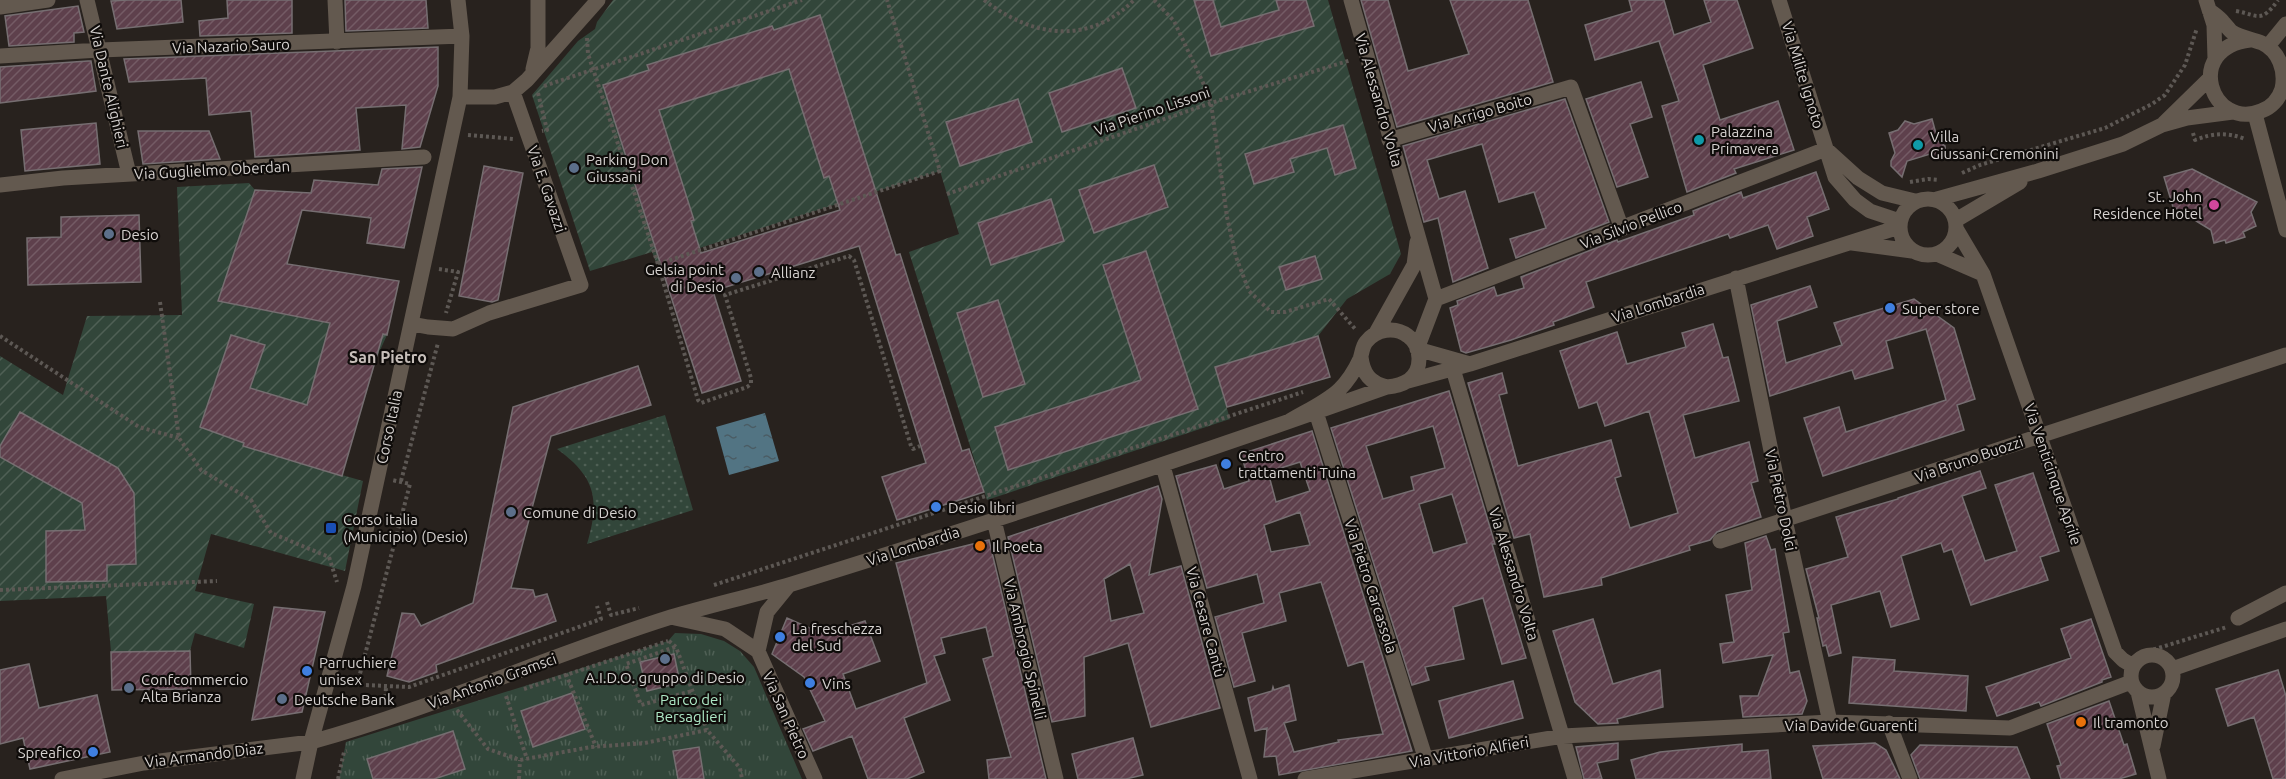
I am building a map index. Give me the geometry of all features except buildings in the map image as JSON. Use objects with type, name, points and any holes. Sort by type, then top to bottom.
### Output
[{"type":"street","points":[[0,7],[48,0]]},
{"type":"street","name":"Via Dante Alighieri","points":[[87,0],[129,174]]},
{"type":"street","points":[[335,0],[337,42]]},
{"type":"street","name":"Corso Italia","points":[[303,779],[354,586],[460,96],[462,36],[458,0]]},
{"type":"street","points":[[532,72],[538,48],[538,0]]},
{"type":"street","points":[[460,96],[495,97],[513,92],[597,0]]},
{"type":"street","name":"Via Alessandro Volta","points":[[1351,0],[1436,299]]},
{"type":"street","name":"Via Milite Ignoto","points":[[1779,0],[1835,177],[1855,200],[1870,211],[1900,224]]},
{"type":"street","points":[[1983,274],[1937,254],[1920,254],[1905,244],[1900,224],[1907,208],[1915,201],[1926,198],[1937,199],[2123,144],[2162,125],[2187,118],[2233,112],[2255,114],[2273,104],[2285,87],[2285,76],[2277,54],[2268,46],[2231,32],[2213,14]]},
{"type":"street","points":[[2162,125],[2210,78],[2215,59],[2213,14]]},
{"type":"street","points":[[2268,46],[2286,24]]},
{"type":"street","name":"Via Nazario Sauro","points":[[0,56],[462,36]]},
{"type":"street","points":[[2215,59],[2230,45],[2250,40]]},
{"type":"street","points":[[2210,78],[2217,98],[2233,112]]},
{"type":"street","name":"Via Arrigo Boito","points":[[1389,140],[1571,87],[1622,229]]},
{"type":"street","name":"Via E. Gavazzi","points":[[442,328],[453,329],[489,313],[581,285],[513,92]]},
{"type":"street","points":[[2255,114],[2286,230]]},
{"type":"street","name":"Via Milite Ignoto","points":[[1826,149],[1858,178],[1882,193],[1915,201]]},
{"type":"street","name":"Via Silvio Pellico","points":[[1436,299],[1826,149]]},
{"type":"street","name":"Via Guglielmo Oberdan","points":[[0,185],[129,174],[424,157]]},
{"type":"street","points":[[1957,225],[2038,171]]},
{"type":"street","points":[[1937,199],[1952,211],[1957,225],[1954,241],[1937,254]]},
{"type":"street","name":"Via Lombardia","points":[[667,619],[789,585],[1163,466],[1387,387],[1400,386],[1408,381],[1470,364],[1900,224]]},
{"type":"street","name":"Via Venticinque Aprile","points":[[1957,225],[1983,274],[2115,652],[2133,666]]},
{"type":"street","name":"Via Alessandro Volta","points":[[1362,336],[1414,265],[1418,233]]},
{"type":"street","name":"Via Lombardia","points":[[1846,243],[1912,250]]},
{"type":"street","name":"Via Pietro Dolci","points":[[1736,278],[1785,520],[1830,722]]},
{"type":"street","points":[[1417,350],[1436,299]]},
{"type":"street","points":[[412,324],[442,328]]},
{"type":"street","points":[[1362,336],[1387,330],[1399,331],[1413,340],[1417,350],[1418,366],[1408,381]]},
{"type":"street","name":"Via Lombardia","points":[[1288,422],[1333,396],[1341,388],[1361,357],[1362,336]]},
{"type":"street","points":[[1417,350],[1470,364]]},
{"type":"street","name":"Via Bruno Buozzi","points":[[1720,541],[2286,355]]},
{"type":"street","points":[[1361,357],[1365,373],[1371,381],[1387,387]]},
{"type":"street","name":"Via Alessandro Volta","points":[[1453,369],[1575,779]]},
{"type":"street","name":"Via Pietro Carcassola","points":[[1316,412],[1426,760]]},
{"type":"street","name":"Via Cesare Cantù","points":[[1163,466],[1250,779]]},
{"type":"street","name":"Via Ambrogio Spinelli","points":[[994,520],[1056,779]]},
{"type":"street","points":[[667,619],[724,629],[758,651],[767,612],[789,585]]},
{"type":"street","points":[[2238,618],[2286,593]]},
{"type":"street","name":"Via Antonio Gramsci","points":[[311,742],[447,697],[667,619]]},
{"type":"street","points":[[2172,669],[2286,629]]},
{"type":"street","name":"Via San Pietro","points":[[758,651],[815,779]]},
{"type":"street","points":[[2152,752],[2164,693],[2172,682],[2172,669],[2169,663],[2157,655],[2143,656],[2133,666],[2134,687],[2159,779]]},
{"type":"street","points":[[2134,687],[2151,697],[2164,693]]},
{"type":"street","name":"Via Davide Guarenti","points":[[1563,736],[1830,722],[2010,728],[2134,687]]},
{"type":"street","points":[[1889,723],[1910,779]]},
{"type":"street","name":"Via Vittorio Alfieri","points":[[1305,779],[1563,736]]},
{"type":"street","name":"Via Armando Diaz","points":[[62,779],[144,763],[311,742]]},
{"type":"path","points":[[802,0],[593,68],[658,264],[698,400],[701,403],[751,384],[725,296],[851,257],[911,446],[913,449],[920,446]]},
{"type":"path","points":[[658,264],[940,171],[887,0]]},
{"type":"path","points":[[984,0],[1014,20],[1039,30],[1061,31],[1080,30],[1104,22],[1134,0]]},
{"type":"path","points":[[1154,0],[1174,21],[1211,103],[1227,217],[1236,257],[1249,291],[1271,312],[1293,310],[1329,299],[1362,336]]},
{"type":"path","points":[[1957,178],[1967,169],[2105,128],[2152,104],[2165,95],[2185,65],[2195,28],[2213,14],[2237,10],[2250,16],[2269,13],[2278,0]]},
{"type":"path","name":"Via Pierino Lissoni","points":[[947,194],[1211,103],[1366,56]]},
{"type":"path","points":[[1902,186],[1918,180],[1943,181]]},
{"type":"path","points":[[401,482],[458,272],[424,266]]},
{"type":"path","points":[[160,302],[179,438],[201,470],[250,500],[271,532],[329,557],[337,582],[334,593]]},
{"type":"path","points":[[0,336],[140,427],[179,438]]},
{"type":"path","points":[[707,587],[1312,389]]},
{"type":"path","points":[[357,685],[410,484],[378,479]]},
{"type":"path","points":[[0,590],[217,581]]},
{"type":"path","points":[[328,682],[409,687],[601,619],[597,606]]},
{"type":"path","points":[[2110,639],[2130,639],[2139,654],[2227,627],[2238,618]]},
{"type":"path","points":[[667,619],[669,641],[676,647],[707,730],[740,768],[742,779]]},
{"type":"path","points":[[497,699],[669,641]]},
{"type":"path","points":[[676,647],[626,664],[641,705],[692,692]]},
{"type":"path","points":[[566,674],[596,747]]},
{"type":"path","points":[[506,696],[527,759]]},
{"type":"path","points":[[447,697],[488,749],[520,760],[596,747],[645,743],[707,730]]},
{"type":"path","points":[[449,717],[470,710]]},
{"type":"path","points":[[338,779],[344,752],[353,749]]},
{"type":"path","points":[[519,779],[520,760]]},
{"type":"green space","points":[[613,0],[1328,0],[1401,254],[1390,274],[1347,299],[1318,336],[1215,367],[1230,419],[987,500],[909,252],[959,234],[940,171],[656,262],[652,252],[590,271],[532,95],[578,41],[595,29],[597,22]]},
{"type":"green space","points":[[249,183],[255,190],[218,301],[387,335],[377,357],[342,475],[363,481],[345,571],[211,534],[195,591],[254,604],[244,648],[195,633],[190,651],[111,652],[106,596],[0,601],[0,356],[63,395],[87,316],[182,315],[177,187]]},
{"type":"green space","points":[[665,415],[693,510],[587,544],[593,515],[592,491],[580,469],[557,449]]},
{"type":"green space","name":"Parco dei Bersaglieri","points":[[675,633],[701,634],[724,641],[740,651],[754,667],[802,779],[339,779],[346,742],[668,641]]},
{"type":"water","points":[[765,413],[779,461],[729,475],[716,427]]},
{"type":"place","name":"Palazzina Primavera","points":[[1699,140]]},
{"type":"place","name":"Villa Giussani-Cremonini","points":[[1918,145]]},
{"type":"place","name":"Parking Don Giussani","points":[[574,168]]},
{"type":"place","name":"St. John Residence Hotel","points":[[2214,205]]},
{"type":"place","name":"Desio","points":[[109,234]]},
{"type":"place","name":"Allianz","points":[[759,272]]},
{"type":"place","name":"Gelsia point di Desio","points":[[736,278]]},
{"type":"place","name":"Super store","points":[[1890,308]]},
{"type":"place","name":"Centro trattamenti Tuina","points":[[1226,464]]},
{"type":"place","name":"Desio libri","points":[[936,507]]},
{"type":"place","name":"Comune di Desio","points":[[511,512]]},
{"type":"place","name":"Corso italia (Municipio) (Desio)","points":[[331,528]]},
{"type":"place","name":"Il Poeta","points":[[980,546]]},
{"type":"place","name":"La freschezza del Sud","points":[[780,637]]},
{"type":"place","name":"A.I.D.O. gruppo di Desio","points":[[665,659]]},
{"type":"place","name":"Parruchiere unisex","points":[[307,671]]},
{"type":"place","name":"Vins","points":[[810,683]]},
{"type":"place","name":"Confcommercio Alta Brianza","points":[[129,688]]},
{"type":"place","name":"Deutsche Bank","points":[[282,699]]},
{"type":"place","name":"Il tramonto","points":[[2081,722]]},
{"type":"place","name":"Spreafico","points":[[93,752]]},
{"type":"district","name":"San Pietro","points":[[388,357]]}]
